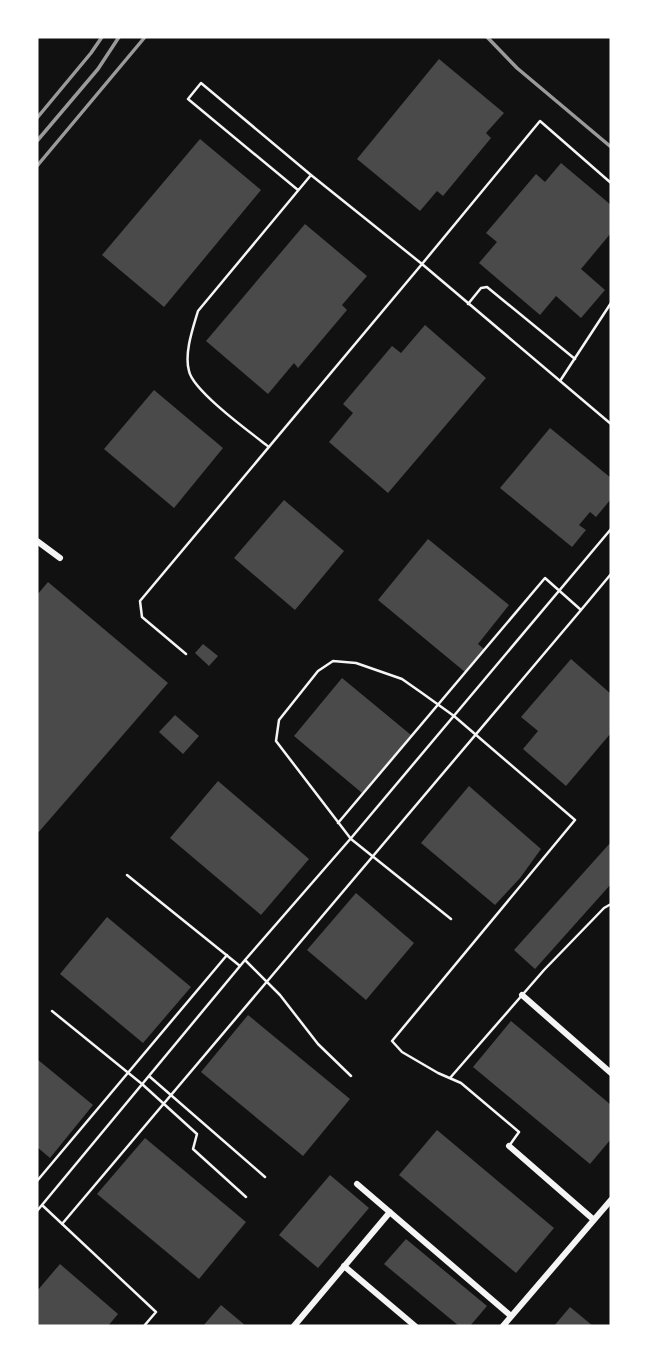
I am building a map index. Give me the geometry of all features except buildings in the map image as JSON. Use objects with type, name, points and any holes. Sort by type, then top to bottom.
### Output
[{"type":"street","points":[[37,541],[60,558]]},
{"type":"street","points":[[522,995],[611,1073]]},
{"type":"street","points":[[509,1146],[594,1220]]},
{"type":"street","points":[[357,1184],[511,1317]]},
{"type":"street","points":[[503,1326],[611,1200]]},
{"type":"street","points":[[294,1326],[390,1212]]},
{"type":"street","points":[[344,1266],[415,1326]]},
{"type":"lane","points":[[298,190],[188,99],[201,83],[310,176],[422,264],[611,424]]},
{"type":"lane","points":[[186,654],[142,617],[140,601],[540,121],[611,183]]},
{"type":"lane","points":[[269,447],[194,382],[188,370],[189,360],[198,311],[310,176]]},
{"type":"lane","points":[[468,304],[481,288],[487,286],[575,359]]},
{"type":"lane","points":[[560,381],[611,303]]},
{"type":"lane","points":[[37,1211],[245,960],[351,839],[611,529]]},
{"type":"lane","points":[[62,1224],[611,574]]},
{"type":"lane","points":[[338,823],[545,578],[581,610]]},
{"type":"lane","points":[[451,919],[351,839],[276,741],[279,720],[318,671],[333,661],[356,663],[402,679],[454,716],[575,820],[392,1041],[402,1052],[461,1083],[519,1132],[509,1146]]},
{"type":"lane","points":[[127,876],[240,966]]},
{"type":"lane","points":[[450,1078],[522,995],[604,908],[611,904]]},
{"type":"lane","points":[[37,1181],[227,955]]},
{"type":"lane","points":[[245,960],[280,995],[318,1044],[351,1076]]},
{"type":"lane","points":[[52,1011],[142,1084],[197,1135],[193,1149],[246,1197]]},
{"type":"lane","points":[[149,1076],[265,1177]]},
{"type":"lane","points":[[41,1205],[156,1312],[144,1326]]},
{"type":"railway","points":[[37,118],[102,37]]},
{"type":"railway","points":[[37,141],[98,69],[119,37]]},
{"type":"railway","points":[[37,166],[145,37]]},
{"type":"railway","points":[[487,37],[517,68],[611,147]]}]
